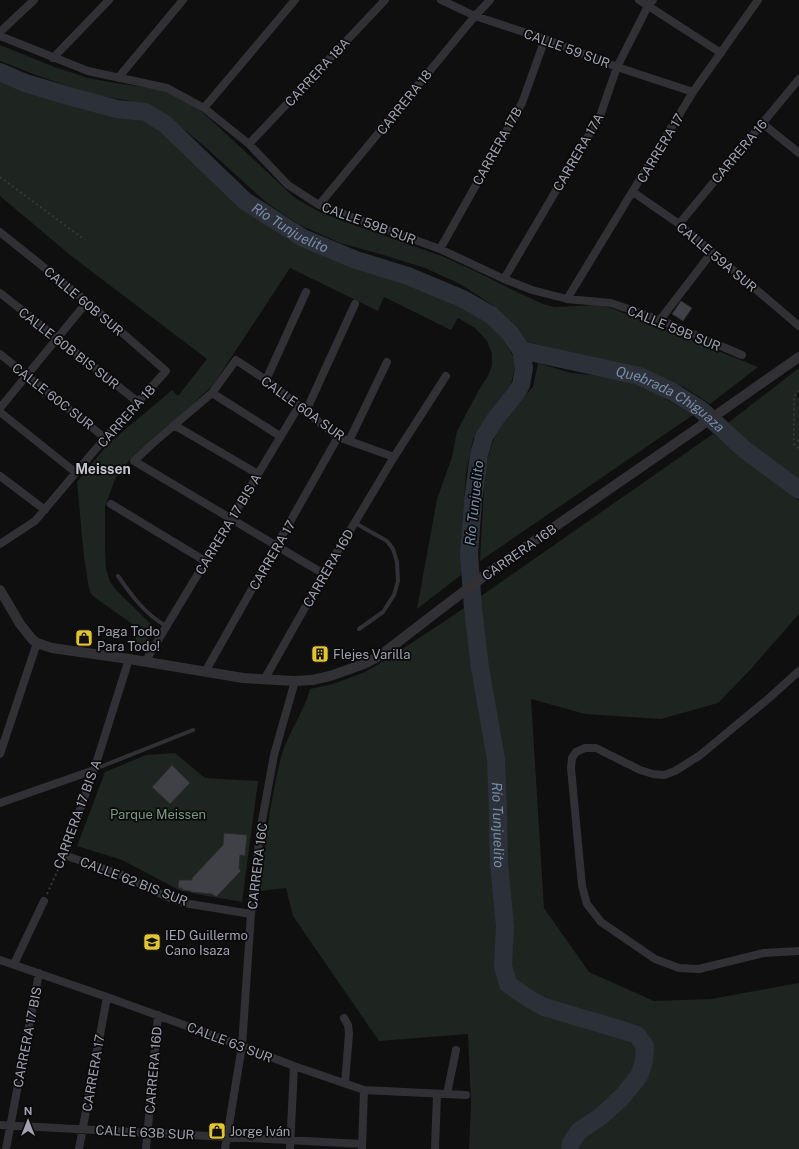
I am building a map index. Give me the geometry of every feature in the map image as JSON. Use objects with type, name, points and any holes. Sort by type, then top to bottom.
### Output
[{"type":"street","points":[[0,32],[34,0]]},
{"type":"street","points":[[53,58],[109,0]]},
{"type":"street","points":[[118,78],[183,0]]},
{"type":"street","points":[[204,108],[296,0]]},
{"type":"street","name":"CARRERA 18A","points":[[249,144],[385,0]]},
{"type":"street","name":"CALLE 59 SUR","points":[[441,0],[475,16],[544,39],[617,67],[693,92]]},
{"type":"street","name":"CARRERA 18","points":[[319,205],[475,16],[490,0]]},
{"type":"street","points":[[639,0],[651,3],[721,53]]},
{"type":"street","name":"CARRERA 17","points":[[567,298],[693,92],[758,0]]},
{"type":"street","name":"CARRERA 17A","points":[[504,279],[600,116],[617,67],[651,3]]},
{"type":"street","name":"CALLE 59B SUR","points":[[0,36],[88,71],[167,88],[204,108],[249,144],[288,185],[319,205],[440,248],[504,279],[532,290],[567,298],[611,303],[660,320],[742,355]]},
{"type":"street","name":"CARRERA 17B","points":[[440,248],[522,103],[544,39]]},
{"type":"street","name":"CARRERA 16","points":[[679,224],[799,79]]},
{"type":"street","points":[[762,123],[799,153]]},
{"type":"street","name":"CALLE 59A SUR","points":[[633,192],[679,224],[799,326]]},
{"type":"street","name":"CALLE 60B SUR","points":[[0,232],[87,302],[166,371]]},
{"type":"street","points":[[660,320],[712,252]]},
{"type":"street","points":[[266,380],[306,292]]},
{"type":"street","name":"CALLE 60B BIS SUR","points":[[0,293],[138,402]]},
{"type":"street","points":[[0,408],[87,302]]},
{"type":"street","points":[[306,411],[355,304]]},
{"type":"street","name":"CALLE 60C SUR","points":[[0,354],[105,438]]},
{"type":"street","name":"CARRERA 16B","points":[[37,643],[52,648],[264,680],[312,680],[330,676],[364,664],[381,655],[495,568],[799,357]]},
{"type":"street","name":"CALLE 60A SUR","points":[[212,393],[236,360],[266,380],[338,437],[394,457]]},
{"type":"street","points":[[349,441],[387,362]]},
{"type":"street","name":"CARRERA 18","points":[[0,544],[31,525],[75,472],[166,371]]},
{"type":"street","points":[[394,457],[446,376]]},
{"type":"street","points":[[280,436],[212,393],[134,461],[324,574]]},
{"type":"street","name":"CARRERA 17 BIS A","points":[[145,662],[299,406]]},
{"type":"street","points":[[0,412],[75,472]]},
{"type":"street","points":[[174,425],[258,474]]},
{"type":"street","name":"CARRERA 17","points":[[205,672],[338,437]]},
{"type":"street","name":"CARRERA 16D","points":[[264,680],[324,574],[394,457]]},
{"type":"street","points":[[0,476],[44,510]]},
{"type":"street","points":[[111,504],[205,561]]},
{"type":"street","points":[[0,590],[20,624],[37,643],[0,754]]},
{"type":"street","name":"CARRERA 17 BIS A","points":[[64,855],[94,770],[129,659]]},
{"type":"street","points":[[799,671],[768,700],[699,756],[675,771],[664,775],[653,774],[640,770],[596,748],[585,748],[576,752],[572,758],[571,768],[582,886],[587,904],[601,922],[655,959],[678,968],[699,969],[764,953],[799,951]]},
{"type":"street","name":"CARRERA 16C","points":[[225,1149],[242,1046],[251,914],[260,832],[274,755],[295,681]]},
{"type":"street","points":[[0,803],[94,770]]},
{"type":"street","name":"CALLE 62 BIS SUR","points":[[64,855],[122,875],[165,896],[184,903],[251,914]]},
{"type":"street","points":[[14,964],[44,901]]},
{"type":"street","name":"CALLE 63 SUR","points":[[0,960],[158,1015],[294,1066],[364,1090],[466,1095]]},
{"type":"street","name":"CARRERA 17 BIS","points":[[6,1149],[39,973]]},
{"type":"street","name":"CARRERA 17","points":[[79,1149],[107,997]]},
{"type":"street","name":"CARRERA 16D","points":[[146,1149],[158,1015]]},
{"type":"street","points":[[344,1018],[348,1025],[349,1034],[345,1083]]},
{"type":"street","points":[[447,1094],[456,1050]]},
{"type":"street","points":[[290,1149],[294,1066]]},
{"type":"street","points":[[362,1146],[364,1090]]},
{"type":"street","points":[[435,1149],[437,1094]]},
{"type":"street","name":"CALLE 63B SUR","points":[[0,1125],[290,1140],[362,1146]]},
{"type":"lane","points":[[354,523],[387,541],[393,549],[397,562],[398,581],[394,595],[383,612],[359,629]]},
{"type":"lane","points":[[118,576],[142,608],[166,626]]},
{"type":"lane","points":[[94,770],[193,730]]},
{"type":"path","points":[[0,177],[85,240]]},
{"type":"path","points":[[794,445],[794,397],[799,390]]},
{"type":"path","points":[[794,445],[799,440]]},
{"type":"path","points":[[794,445],[799,449]]},
{"type":"path","name":"CARRERA 17 BIS A","points":[[44,901],[64,855]]},
{"type":"green space","points":[[0,45],[52,66],[88,78],[158,89],[176,95],[190,102],[295,198],[318,211],[442,256],[543,304],[555,307],[597,305],[611,308],[758,367],[710,404],[684,387],[645,371],[523,341],[505,316],[491,304],[460,284],[425,268],[340,243],[300,225],[268,204],[204,146],[169,117],[152,108],[129,101],[87,93],[0,61]]},
{"type":"green space","points":[[0,80],[35,93],[83,107],[150,123],[165,132],[191,155],[246,210],[289,238],[359,269],[404,283],[457,305],[486,322],[506,341],[516,364],[510,387],[473,439],[466,474],[462,529],[461,575],[417,609],[437,499],[452,457],[457,431],[488,376],[492,365],[492,354],[487,341],[475,328],[458,318],[451,330],[384,297],[378,311],[290,268],[213,385],[131,458],[115,479],[105,507],[106,569],[110,582],[118,592],[154,627],[141,652],[133,650],[138,628],[97,599],[91,594],[89,588],[84,557],[77,482],[108,444],[172,390],[178,396],[207,359],[70,255],[0,196]]},
{"type":"green space","points":[[538,363],[571,373],[613,377],[639,383],[693,415],[480,561],[485,468],[492,444],[503,419],[533,387]]},
{"type":"green space","points":[[799,368],[799,392],[796,395],[799,399],[799,481],[776,465],[728,423]]},
{"type":"green space","points":[[713,434],[799,501],[799,614],[750,670],[718,703],[661,719],[585,714],[531,699],[544,908],[589,972],[654,1001],[711,999],[799,983],[799,1149],[469,1149],[471,1103],[468,1034],[379,1041],[293,916],[286,888],[260,891],[271,805],[282,754],[288,737],[304,706],[310,689],[333,684],[365,672],[389,658],[454,615]]},
{"type":"green space","name":"Parque Meissen","points":[[175,753],[205,778],[258,781],[242,902],[179,890],[122,860],[77,846],[105,772],[146,755]]},
{"type":"building","points":[[681,301],[692,308],[683,321],[672,314]]},
{"type":"building","points":[[81,631],[91,632],[90,640],[80,639]]},
{"type":"building","points":[[172,765],[190,783],[170,804],[152,787]]},
{"type":"building","points":[[224,833],[247,835],[245,856],[240,855],[239,869],[241,871],[216,897],[212,894],[191,892],[178,888],[179,880],[192,880],[192,878],[223,845]]},
{"type":"waterway","name":"Río Tunjuelito","points":[[0,72],[25,83],[72,97],[117,109],[145,112],[165,124],[245,201],[303,238],[356,260],[408,276],[463,299],[491,315],[510,333],[521,350],[524,368],[521,385],[496,418],[484,437],[479,455],[473,501],[469,554],[473,608],[480,668],[496,759],[499,864],[505,926],[503,966],[508,984],[528,998],[544,1007],[637,1035],[645,1046],[644,1061],[639,1076],[622,1097],[600,1117],[579,1131],[571,1143],[570,1149]]},
{"type":"waterway","name":"Quebrada Chiguaza","points":[[521,350],[639,376],[673,392],[700,409],[744,449],[799,490]]},
{"type":"place","name":"Paga Todo Para Todo!","points":[[84,638]]},
{"type":"place","name":"Flejes Varilla","points":[[320,654]]},
{"type":"place","name":"IED Guillermo Cano Isaza","points":[[152,942]]},
{"type":"place","name":"Jorge Iván","points":[[217,1131]]},
{"type":"district","name":"Meissen","points":[[103,469]]}]
